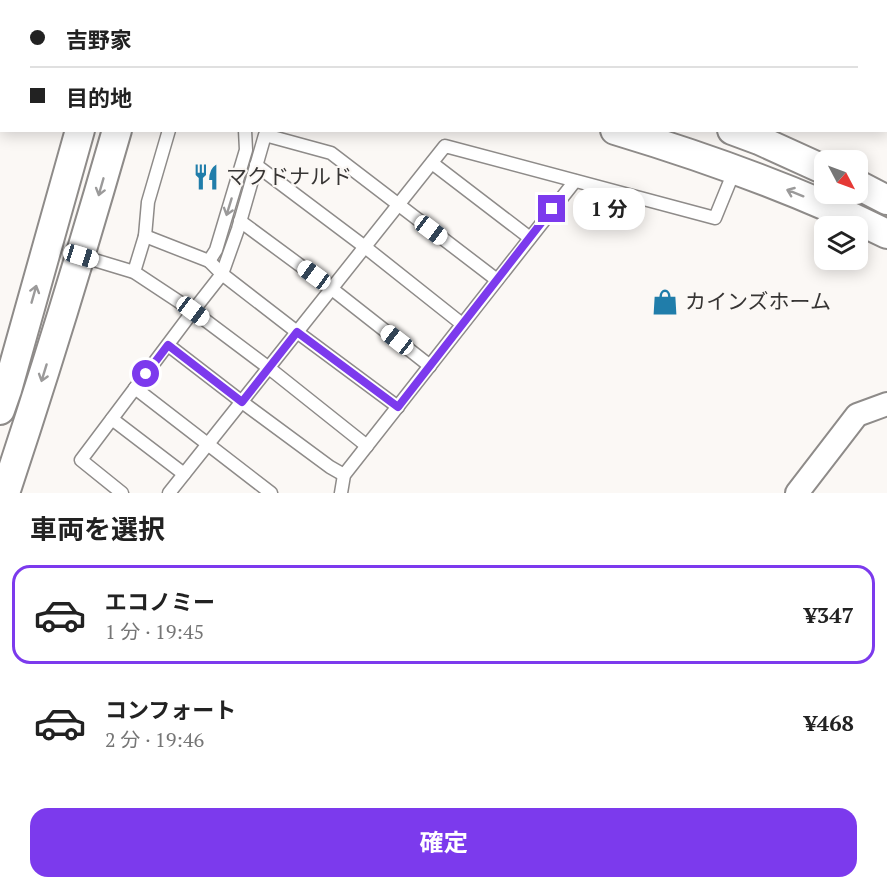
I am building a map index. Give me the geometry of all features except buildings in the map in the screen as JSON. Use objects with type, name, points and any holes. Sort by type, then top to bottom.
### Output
[{"type":"street","points":[[0,410],[79,132]]},
{"type":"street","points":[[5,493],[37,399],[116,132]]},
{"type":"street","points":[[622,132],[735,169],[843,212],[887,234]]},
{"type":"street","points":[[737,132],[814,165]]},
{"type":"street","points":[[868,190],[887,200]]},
{"type":"street","points":[[797,493],[857,415],[887,404]]},
{"type":"lane","points":[[134,272],[145,236],[148,202],[169,132]]},
{"type":"lane","points":[[209,261],[216,250],[246,150],[245,132]]},
{"type":"lane","points":[[123,493],[81,460],[222,274],[240,221],[264,133],[331,153],[497,280]]},
{"type":"lane","points":[[176,491],[184,474],[445,146],[715,218],[735,169]]},
{"type":"lane","points":[[432,163],[530,238]]},
{"type":"lane","points":[[256,165],[462,324]]},
{"type":"lane","points":[[341,493],[344,475],[574,181]]},
{"type":"lane","points":[[240,221],[430,366]]},
{"type":"lane","points":[[145,236],[209,261],[222,274],[297,332],[398,407]]},
{"type":"lane","points":[[81,256],[134,272],[193,311],[367,446]]},
{"type":"lane","points":[[168,345],[242,402],[344,475]]},
{"type":"lane","points":[[135,388],[271,493]]},
{"type":"lane","points":[[112,419],[184,474]]},
{"type":"place","name":"マクドナルド","points":[[206,177]]},
{"type":"place","name":"カインズホーム","points":[[665,302]]},
{"type":"route","points":[[146,374],[168,345],[242,402],[297,332],[398,407],[552,209]]}]
